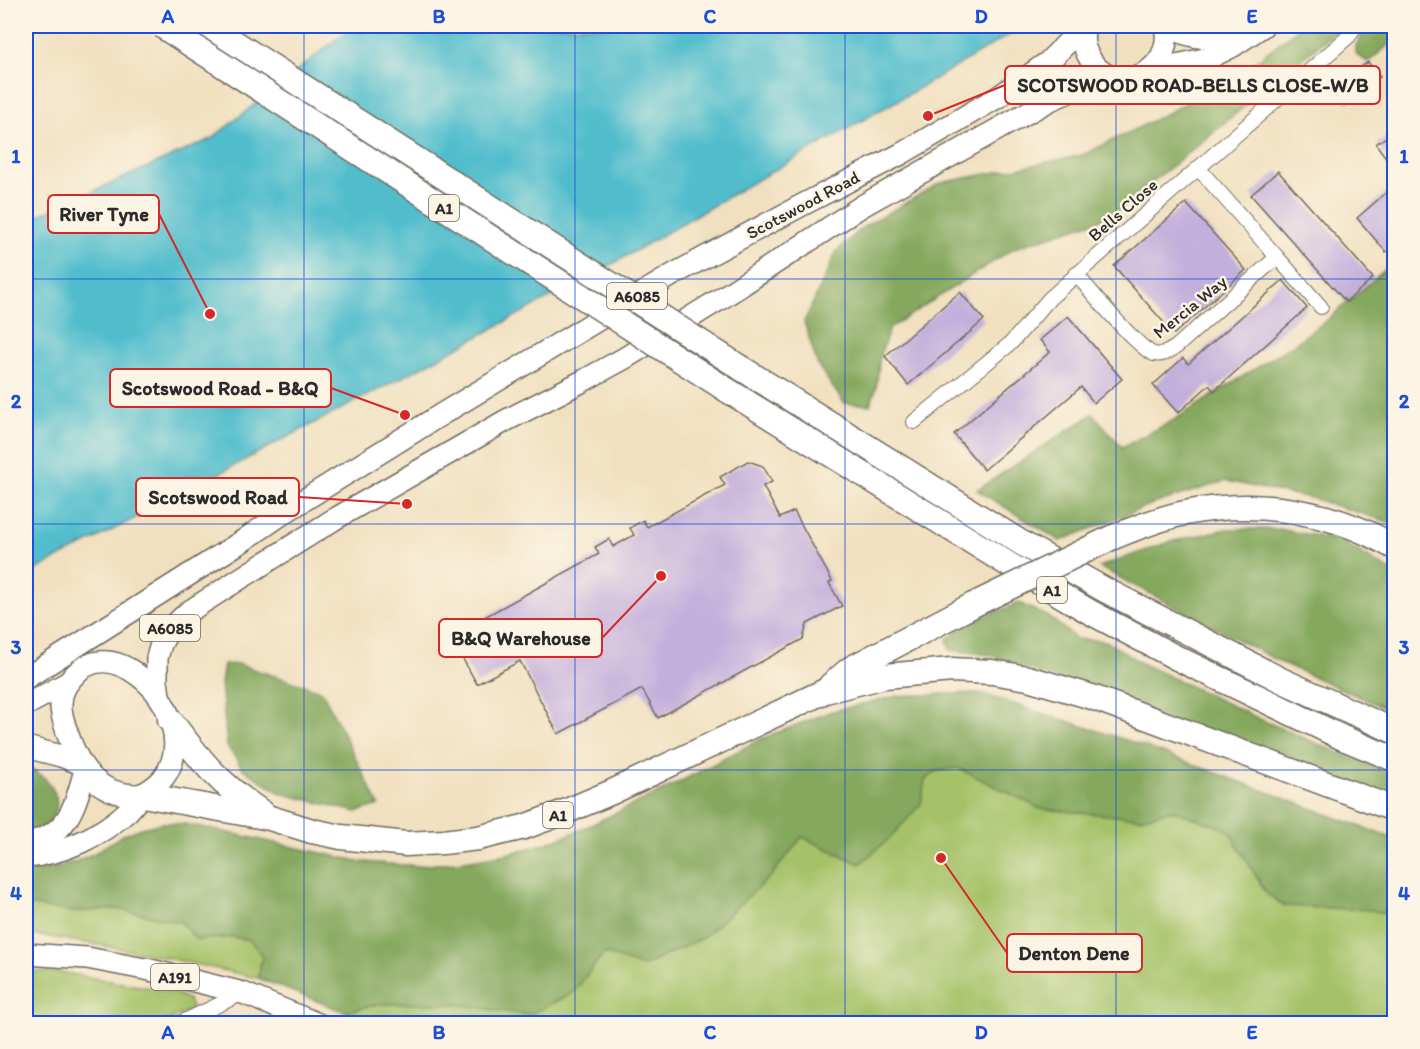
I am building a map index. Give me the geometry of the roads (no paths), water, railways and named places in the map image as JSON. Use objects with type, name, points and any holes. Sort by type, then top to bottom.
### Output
[{"type":"highway","name":"A1","points":[[162,26],[727,390],[1008,564],[1090,612],[1185,662],[1343,738],[1395,759]]},
{"type":"highway","name":"A1","points":[[209,26],[741,368],[1023,544],[1188,634],[1281,680],[1395,731]]},
{"type":"highway","name":"A1","points":[[825,691],[850,669],[973,605],[1111,538],[1183,514],[1212,509],[1252,507],[1300,512],[1357,528],[1395,547]]},
{"type":"highway","name":"A1","points":[[143,795],[270,818],[340,837],[406,844],[478,838],[524,827],[585,804],[825,691],[885,676],[952,670],[992,672],[1028,678],[1092,697],[1395,809]]},
{"type":"highway","name":"A1","points":[[170,720],[219,780],[242,800],[270,818]]},
{"type":"main road","points":[[1084,26],[1084,46],[1091,62],[1104,73],[1120,78]]},
{"type":"main road","name":"Scotswood Road","points":[[26,678],[285,512],[663,280],[901,154],[998,98],[1048,62],[1084,26]]},
{"type":"main road","points":[[1149,71],[1164,53],[1167,26],[1188,35],[1204,38],[1230,38],[1256,30]]},
{"type":"main road","name":"Scotswood Road","points":[[159,696],[157,658],[168,631],[189,612],[333,520],[505,421],[624,358],[725,296],[862,206],[1050,100],[1091,84],[1135,77],[1149,71],[1209,58],[1233,46],[1256,30]]},
{"type":"main road","points":[[99,632],[80,659],[61,702],[61,714],[82,767],[95,782],[128,795],[143,795]]},
{"type":"main road","points":[[26,705],[72,678],[92,663],[114,663],[134,672],[159,696],[170,720],[175,746],[172,762],[160,782],[143,795],[127,812],[91,837],[75,845],[45,855],[26,857]]},
{"type":"main road","points":[[26,747],[61,756],[82,767]]},
{"type":"main road","points":[[26,843],[47,837],[62,825],[74,807],[82,767]]},
{"type":"main road","name":"A191","points":[[26,954],[87,958],[150,970],[243,993],[318,1023]]},
{"type":"street","name":"Bells Close","points":[[914,422],[1011,343],[1050,298],[1076,274],[1348,36],[1355,26]]},
{"type":"street","points":[[1198,169],[1322,307]]},
{"type":"street","name":"Mercia Way","points":[[1076,274],[1138,342],[1152,353],[1159,355],[1176,347],[1277,257]]},
{"type":"street","points":[[178,1023],[243,993]]},
{"type":"water","points":[[353,26],[1024,26],[618,261],[26,575],[26,221],[211,139]]},
{"type":"place","name":"SCOTSWOOD ROAD-BELLS CLOSE-W/B","points":[[928,116]]},
{"type":"place","name":"River Tyne","points":[[210,314]]},
{"type":"place","name":"Scotswood Road - B&Q","points":[[405,415]]},
{"type":"place","name":"Scotswood Road","points":[[407,504]]},
{"type":"place","name":"B&Q Warehouse","points":[[661,576]]},
{"type":"place","name":"Denton Dene","points":[[941,858]]}]
